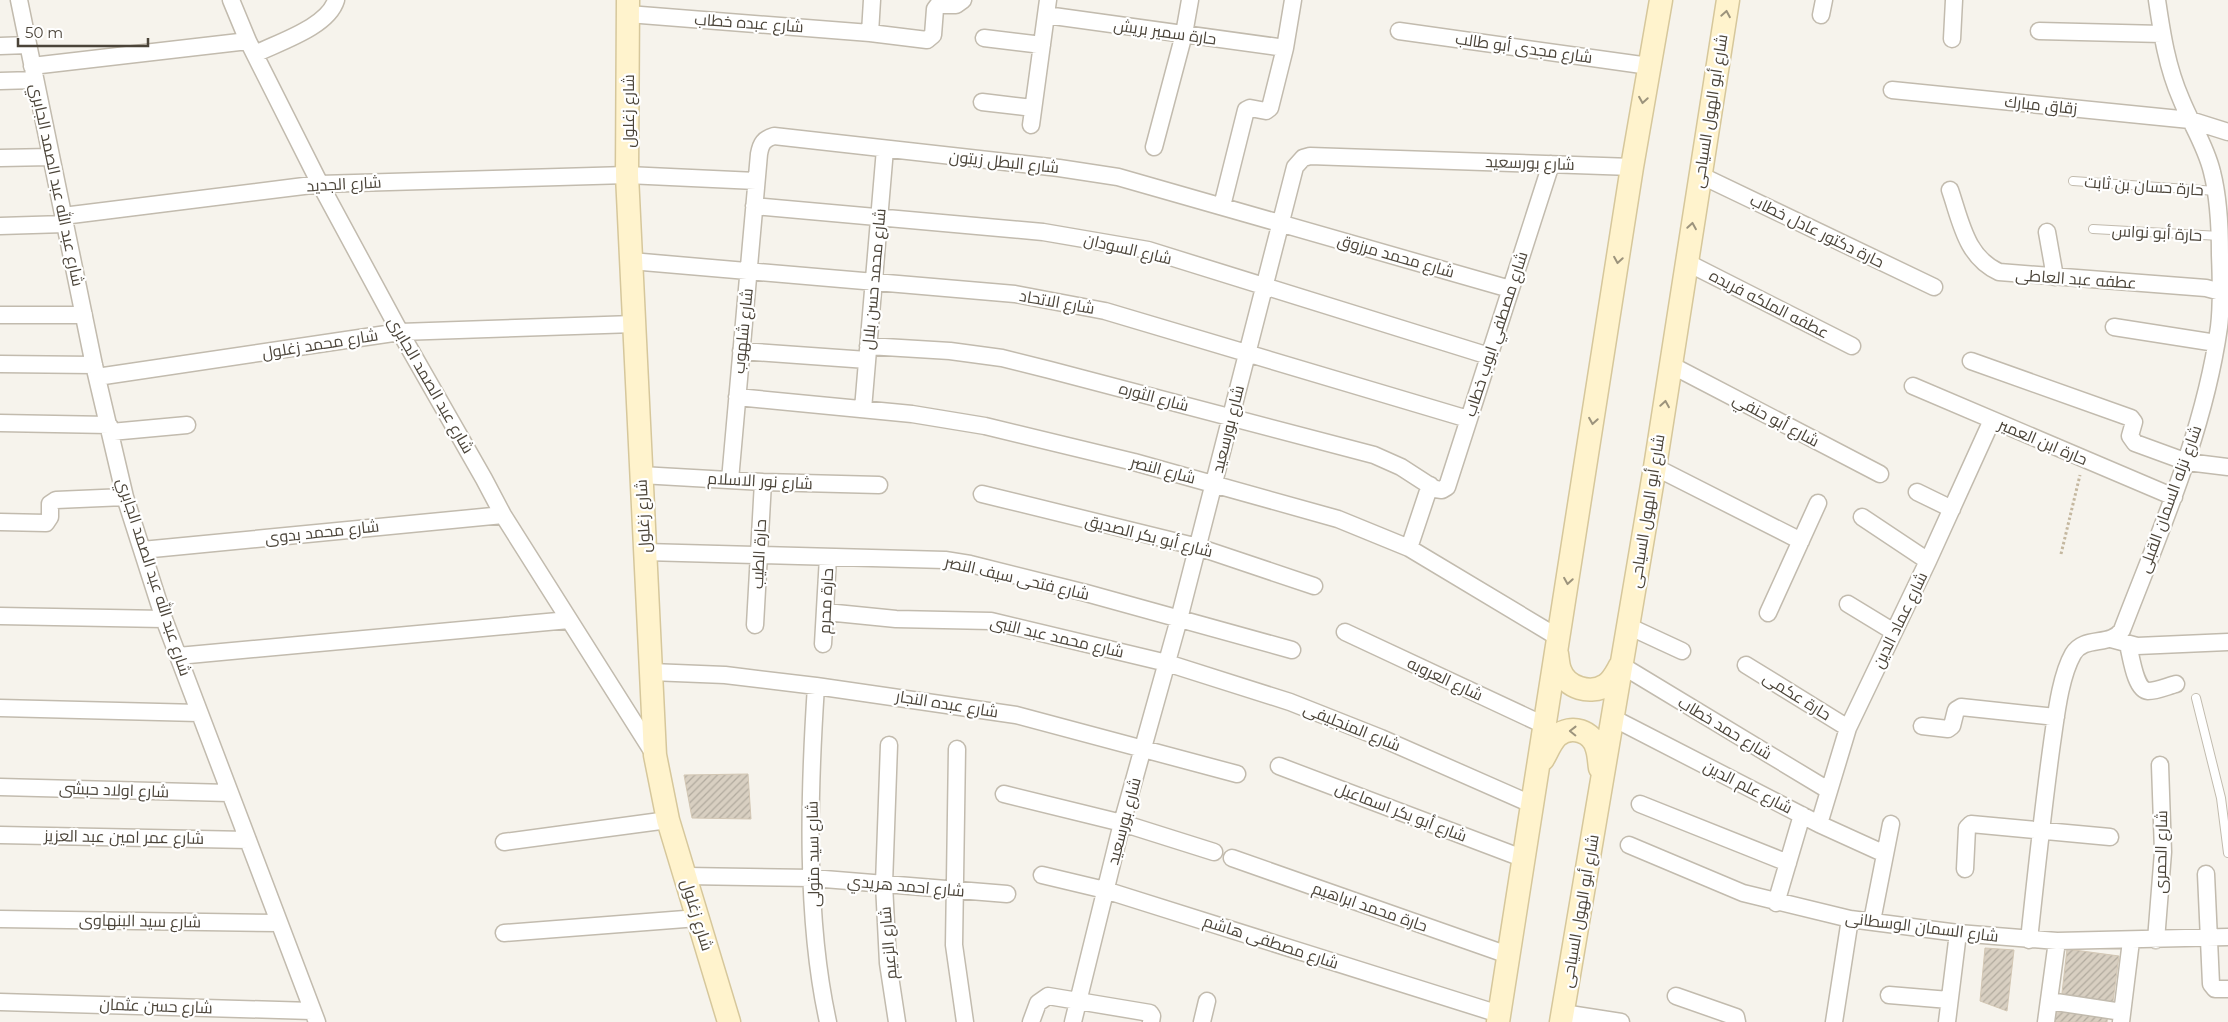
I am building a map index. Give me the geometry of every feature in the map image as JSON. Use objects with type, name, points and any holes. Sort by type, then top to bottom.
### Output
[{"type":"main road","points":[[1498,1018],[1632,167],[1661,0]]},
{"type":"main road","name":"شارع أبو الهول السياحى","points":[[1562,1017],[1655,467],[1728,0]]},
{"type":"main road","name":"شارع زغلول","points":[[628,7],[627,175],[655,755],[668,820],[729,1022]]},
{"type":"main road","points":[[1558,645],[1560,670],[1565,679],[1574,686],[1584,690],[1606,685],[1614,679],[1621,665]]},
{"type":"main road","points":[[1537,770],[1556,736],[1565,731],[1575,730],[1588,736],[1597,748],[1602,782]]},
{"type":"street","name":"شارع عبد الله عبد الصمد الجابري","points":[[18,0],[95,371],[125,497],[164,620],[315,1016]]},
{"type":"street","name":"شارع عبد الصمد الجابرى","points":[[231,0],[252,48],[320,184],[400,332],[484,478],[503,515],[655,755]]},
{"type":"street","points":[[0,81],[34,73],[252,48],[316,24],[328,14],[336,0]]},
{"type":"street","points":[[870,33],[872,0]]},
{"type":"street","name":"شارع عبده خطاب","points":[[628,7],[929,39],[933,35],[936,7],[940,4],[956,5],[963,0]]},
{"type":"street","points":[[1154,147],[1184,34],[1190,0]]},
{"type":"street","points":[[1222,206],[1246,110],[1250,108],[1264,111],[1269,109],[1284,48],[1293,0]]},
{"type":"street","points":[[1952,39],[1954,0]]},
{"type":"street","name":"شارع نزله السمان القبلى","points":[[2111,639],[2122,630],[2187,462],[2203,404],[2224,296],[2216,192],[2207,154],[2190,120],[2173,78],[2162,34],[2158,0]]},
{"type":"street","points":[[1031,125],[1047,8]]},
{"type":"street","name":"حارة سمير بريش","points":[[1047,8],[1184,34],[1284,48]]},
{"type":"street","name":"شارع مجدى أبو طالب","points":[[1399,31],[1649,66]]},
{"type":"street","points":[[2038,31],[2162,34]]},
{"type":"street","points":[[984,38],[1042,45]]},
{"type":"street","points":[[0,46],[28,45]]},
{"type":"street","name":"زقاق مبارك","points":[[1892,90],[2190,120],[2228,132]]},
{"type":"street","points":[[982,102],[1005,112],[1034,108]]},
{"type":"street","name":"شارع البطل زيتون","points":[[756,181],[760,145],[766,139],[774,136],[1091,173],[1128,180],[1281,223]]},
{"type":"street","name":"شارع محمد حسن بلال","points":[[863,410],[885,149]]},
{"type":"street","name":"شارع بورسعيد","points":[[1073,1022],[1122,823],[1144,749],[1198,547],[1295,167],[1304,158],[1310,156],[1632,167]]},
{"type":"street","points":[[0,158],[51,157]]},
{"type":"street","name":"شارع مصطفي ايوب خطاب","points":[[1430,485],[1442,490],[1447,487],[1551,164]]},
{"type":"street","name":"شارع الجديد","points":[[0,226],[64,220],[320,184],[627,175],[756,181]]},
{"type":"street","name":"حارة دكتور عادل خطاب","points":[[1700,175],[1934,287]]},
{"type":"street","name":"شارع شلهوب","points":[[730,480],[756,181]]},
{"type":"street","name":"عطفه عبد العاطى","points":[[1950,190],[1970,247],[1982,262],[2009,274],[2198,287],[2224,296]]},
{"type":"street","name":"شارع السودان","points":[[754,206],[1043,232],[1117,243],[1148,250],[1264,288],[1489,356]]},
{"type":"street","name":"شارع محمد مرزوق","points":[[1281,223],[1510,289]]},
{"type":"street","points":[[2048,232],[2055,277]]},
{"type":"street","name":"شارع الاتحاد","points":[[631,261],[874,284],[1015,294],[1073,304],[1248,352],[1468,419]]},
{"type":"street","name":"عطفه الملكه فريده","points":[[1686,262],[1852,346]]},
{"type":"street","points":[[0,314],[84,315]]},
{"type":"street","name":"شارع محمد زغلول","points":[[0,364],[95,371],[400,332],[634,324]]},
{"type":"street","points":[[2114,327],[2216,343]]},
{"type":"street","name":"شارع الثوره","points":[[741,350],[868,353],[950,351],[1002,358],[1374,455],[1401,467],[1430,485]]},
{"type":"street","points":[[1971,361],[2131,418],[2134,422],[2130,436],[2135,443],[2187,462],[2228,467]]},
{"type":"street","name":"شارع أبو حنفي","points":[[1671,365],[1880,474]]},
{"type":"street","name":"حارة ابن العمير","points":[[1913,386],[2174,497]]},
{"type":"street","name":"شارع النصر","points":[[737,397],[912,414],[985,426],[1214,484],[1338,519],[1408,548],[1558,645]]},
{"type":"street","name":"شارع عماد الدين","points":[[1819,824],[1848,728],[1928,561],[1992,420]]},
{"type":"street","points":[[0,423],[110,428],[188,425]]},
{"type":"street","points":[[1655,467],[1801,541]]},
{"type":"street","name":"شارع نور الاسلام","points":[[642,475],[763,482],[879,485]]},
{"type":"street","name":"حارة الطيب","points":[[755,625],[763,482]]},
{"type":"street","points":[[1408,548],[1430,485]]},
{"type":"street","points":[[1917,492],[1952,509]]},
{"type":"street","name":"شارع أبو بكر الصديق","points":[[982,494],[1198,547],[1314,586]]},
{"type":"street","points":[[0,522],[46,523],[50,517],[50,504],[56,500],[125,497]]},
{"type":"street","points":[[1768,613],[1818,503]]},
{"type":"street","name":"شارع محمد بدوى","points":[[142,550],[503,515]]},
{"type":"street","points":[[1862,517],[1928,561]]},
{"type":"street","name":"شارع فتحى سيف النصر","points":[[645,552],[926,558],[970,564],[1292,650]]},
{"type":"street","name":"حارة محرم","points":[[824,644],[828,557]]},
{"type":"street","points":[[1848,604],[1894,632]]},
{"type":"street","name":"شارع محمد عبد النبى","points":[[826,612],[896,619],[991,621],[1167,663]]},
{"type":"street","points":[[0,616],[164,620]]},
{"type":"street","points":[[178,656],[569,620]]},
{"type":"street","points":[[1628,626],[1682,651]]},
{"type":"street","name":"شارع العروبه","points":[[1345,632],[1544,726]]},
{"type":"street","points":[[2030,940],[2040,830],[2056,717],[2067,668],[2074,652],[2082,645],[2111,639],[2128,645],[2228,642]]},
{"type":"street","points":[[2128,645],[2137,681],[2144,689],[2149,691],[2176,684]]},
{"type":"street","name":"شارع المنجليفى","points":[[1167,663],[1299,706],[1381,738],[1531,804]]},
{"type":"street","name":"شارع حمد خطاب","points":[[1621,665],[1828,790]]},
{"type":"street","name":"حارة عكمى","points":[[1746,665],[1848,728]]},
{"type":"street","name":"شارع عبده النجار","points":[[651,672],[725,675],[1016,715],[1237,774]]},
{"type":"street","name":"شارع سيد متولى","points":[[816,686],[813,743],[812,878],[816,942],[828,1022]]},
{"type":"street","points":[[1922,726],[1948,729],[1952,726],[1956,710],[1961,707],[2056,717]]},
{"type":"street","points":[[0,708],[199,713]]},
{"type":"street","name":"شارع علم الدين","points":[[1612,718],[1819,824],[1885,854]]},
{"type":"street","name":"شارع الزعيم","points":[[889,745],[884,884],[888,963],[897,1022]]},
{"type":"street","points":[[956,749],[954,945],[965,1022]]},
{"type":"street","name":"شارع الحمرى","points":[[2156,940],[2163,852],[2160,765]]},
{"type":"street","name":"شارع أبو بكر اسماعيل","points":[[1279,766],[1522,858]]},
{"type":"street","name":"شارع اولاد حبشى","points":[[0,787],[229,793]]},
{"type":"street","points":[[1004,794],[1122,823],[1214,852]]},
{"type":"street","points":[[1640,804],[1788,863]]},
{"type":"street","points":[[1776,902],[1802,815]]},
{"type":"street","points":[[504,842],[668,820]]},
{"type":"street","points":[[1872,921],[1891,824]]},
{"type":"street","points":[[1965,869],[1967,828],[1969,825],[2110,837]]},
{"type":"street","name":"شارع عمر امين عبد العزيز","points":[[0,835],[248,840]]},
{"type":"street","name":"شارع السمان الوسطانى","points":[[1629,845],[1719,883],[1776,902],[1850,919],[2030,940],[2131,941],[2228,937]]},
{"type":"street","name":"حارة محمد ابراهيم","points":[[1232,858],[1508,955]]},
{"type":"street","points":[[2206,874],[2211,986],[2217,990],[2228,989]]},
{"type":"street","name":"شارع مصطفى هاشم","points":[[1042,875],[1106,890],[1498,1018]]},
{"type":"street","name":"شارع احمد هريدي","points":[[686,876],[812,878],[1007,894]]},
{"type":"street","points":[[504,933],[698,918]]},
{"type":"street","name":"شارع سيد البنهاوى","points":[[0,919],[279,922]]},
{"type":"street","points":[[1834,1022],[1850,919]]},
{"type":"street","points":[[1947,1022],[1958,933]]},
{"type":"street","points":[[2046,1022],[2057,941]]},
{"type":"street","points":[[2049,1002],[2122,1017],[2131,941]]},
{"type":"street","points":[[1889,995],[1949,1000]]},
{"type":"street","points":[[1031,1022],[1038,1003],[1043,997],[1056,996],[1078,999],[1151,1018]]},
{"type":"street","points":[[1676,996],[1736,1017],[1737,1022]]},
{"type":"street","points":[[1202,1022],[1207,1001]]},
{"type":"street","name":"شارع حسن عثمان","points":[[0,1002],[315,1016]]},
{"type":"street","points":[[1562,1017],[1621,1022]]},
{"type":"lane","name":"حارة حسان بن ثابت","points":[[2073,181],[2216,192]]},
{"type":"lane","name":"حارة أبو نواس","points":[[2093,229],[2220,236]]},
{"type":"lane","points":[[2196,698],[2221,798],[2228,853]]},
{"type":"path","points":[[2060,554],[2084,460]]},
{"type":"building","points":[[748,774],[751,819],[692,818],[684,775]]},
{"type":"building","points":[[1985,948],[2014,950],[2007,1011],[1980,1001]]},
{"type":"building","points":[[2067,949],[2119,956],[2112,1009],[2061,1002]]},
{"type":"building","points":[[2056,1008],[2108,1014],[2107,1022],[2055,1022]]}]
